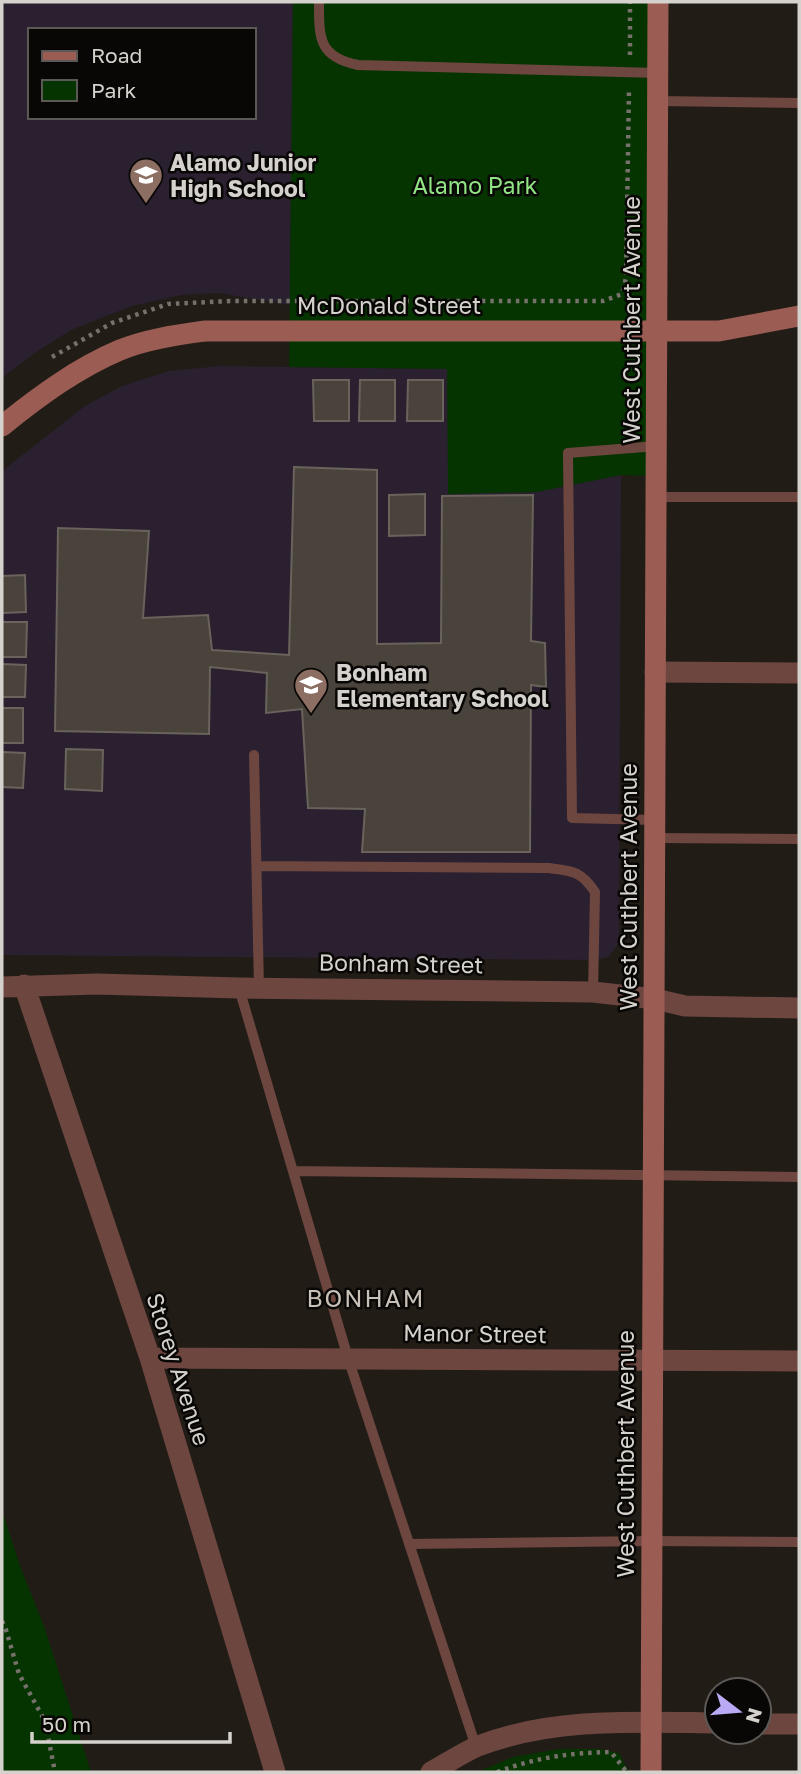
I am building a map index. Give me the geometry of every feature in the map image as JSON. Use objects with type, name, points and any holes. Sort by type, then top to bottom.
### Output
[{"type":"street","name":"West Cuthbert Avenue","points":[[651,1772],[659,2]]},
{"type":"street","name":"McDonald Street","points":[[2,426],[60,382],[121,349],[194,332],[719,331],[799,316]]},
{"type":"street","points":[[655,671],[799,673]]},
{"type":"street","name":"Bonham Street","points":[[2,987],[97,984],[593,992],[655,999],[685,1006],[799,1008]]},
{"type":"street","name":"Storey Avenue","points":[[24,985],[150,1358],[275,1772]]},
{"type":"street","name":"Manor Street","points":[[150,1358],[799,1361]]},
{"type":"street","points":[[431,1772],[476,1747],[512,1736],[568,1725],[703,1723]]},
{"type":"street","points":[[773,1724],[799,1724]]},
{"type":"lane","points":[[319,2],[319,34],[322,43],[330,54],[341,62],[358,65],[658,73]]},
{"type":"lane","points":[[658,102],[799,103]]},
{"type":"lane","points":[[657,446],[568,453],[572,818],[655,829],[799,839]]},
{"type":"lane","points":[[656,497],[799,496]]},
{"type":"lane","points":[[254,755],[257,866],[249,988],[293,1171],[348,1358],[476,1747]]},
{"type":"lane","points":[[257,866],[549,868],[573,871],[586,879],[595,892],[593,992]]},
{"type":"lane","points":[[293,1171],[799,1177]]},
{"type":"lane","points":[[410,1544],[799,1542]]},
{"type":"path","points":[[42,365],[62,349],[112,323],[168,304],[230,301],[603,301],[622,294],[626,278],[630,2]]},
{"type":"path","points":[[2,1621],[19,1674],[45,1721],[55,1772]]},
{"type":"path","points":[[497,1772],[565,1753],[611,1752],[626,1772]]},
{"type":"shaded area","name":"Alamo Junior High School","points":[[2,2],[293,2],[290,305],[219,293],[181,295],[132,306],[71,330],[2,378]]},
{"type":"shaded area","name":"Bonham Elementary School","points":[[220,366],[447,369],[536,492],[621,475],[619,936],[617,946],[608,957],[594,960],[2,955],[2,471],[85,406],[122,386],[169,371]]},
{"type":"green space","name":"Alamo Park","points":[[293,2],[659,2],[656,476],[621,475],[536,492],[448,494],[447,369],[289,367]]},
{"type":"green space","points":[[2,1510],[20,1566],[44,1626],[91,1772],[2,1772]]},
{"type":"green space","points":[[559,1749],[599,1749],[619,1753],[629,1772],[478,1772],[513,1757]]},
{"type":"building","points":[[313,380],[349,380],[349,421],[314,421]]},
{"type":"building","points":[[360,380],[395,380],[395,421],[359,421]]},
{"type":"building","points":[[408,380],[443,380],[443,421],[407,421]]},
{"type":"building","points":[[294,467],[377,470],[377,644],[441,643],[442,496],[533,495],[531,641],[545,643],[546,687],[531,685],[530,852],[362,852],[365,809],[308,808],[302,709],[266,713],[267,673],[210,667],[209,734],[55,731],[58,528],[149,531],[143,618],[208,615],[212,650],[289,655]]},
{"type":"building","points":[[425,494],[425,535],[389,536],[389,495]]},
{"type":"building","points":[[25,575],[26,612],[2,613],[2,576]]},
{"type":"building","points":[[2,622],[27,622],[26,657],[2,657]]},
{"type":"building","points":[[2,664],[26,665],[25,697],[2,697]]},
{"type":"building","points":[[2,708],[23,708],[23,743],[2,743]]},
{"type":"building","points":[[66,749],[103,750],[102,791],[65,789]]},
{"type":"building","points":[[2,752],[25,753],[23,788],[2,787]]},
{"type":"place","name":"Alamo Junior High School","points":[[146,205]]},
{"type":"place","name":"Bonham Elementary School","points":[[311,715]]},
{"type":"district","name":"BONHAM","points":[[366,1297]]}]
